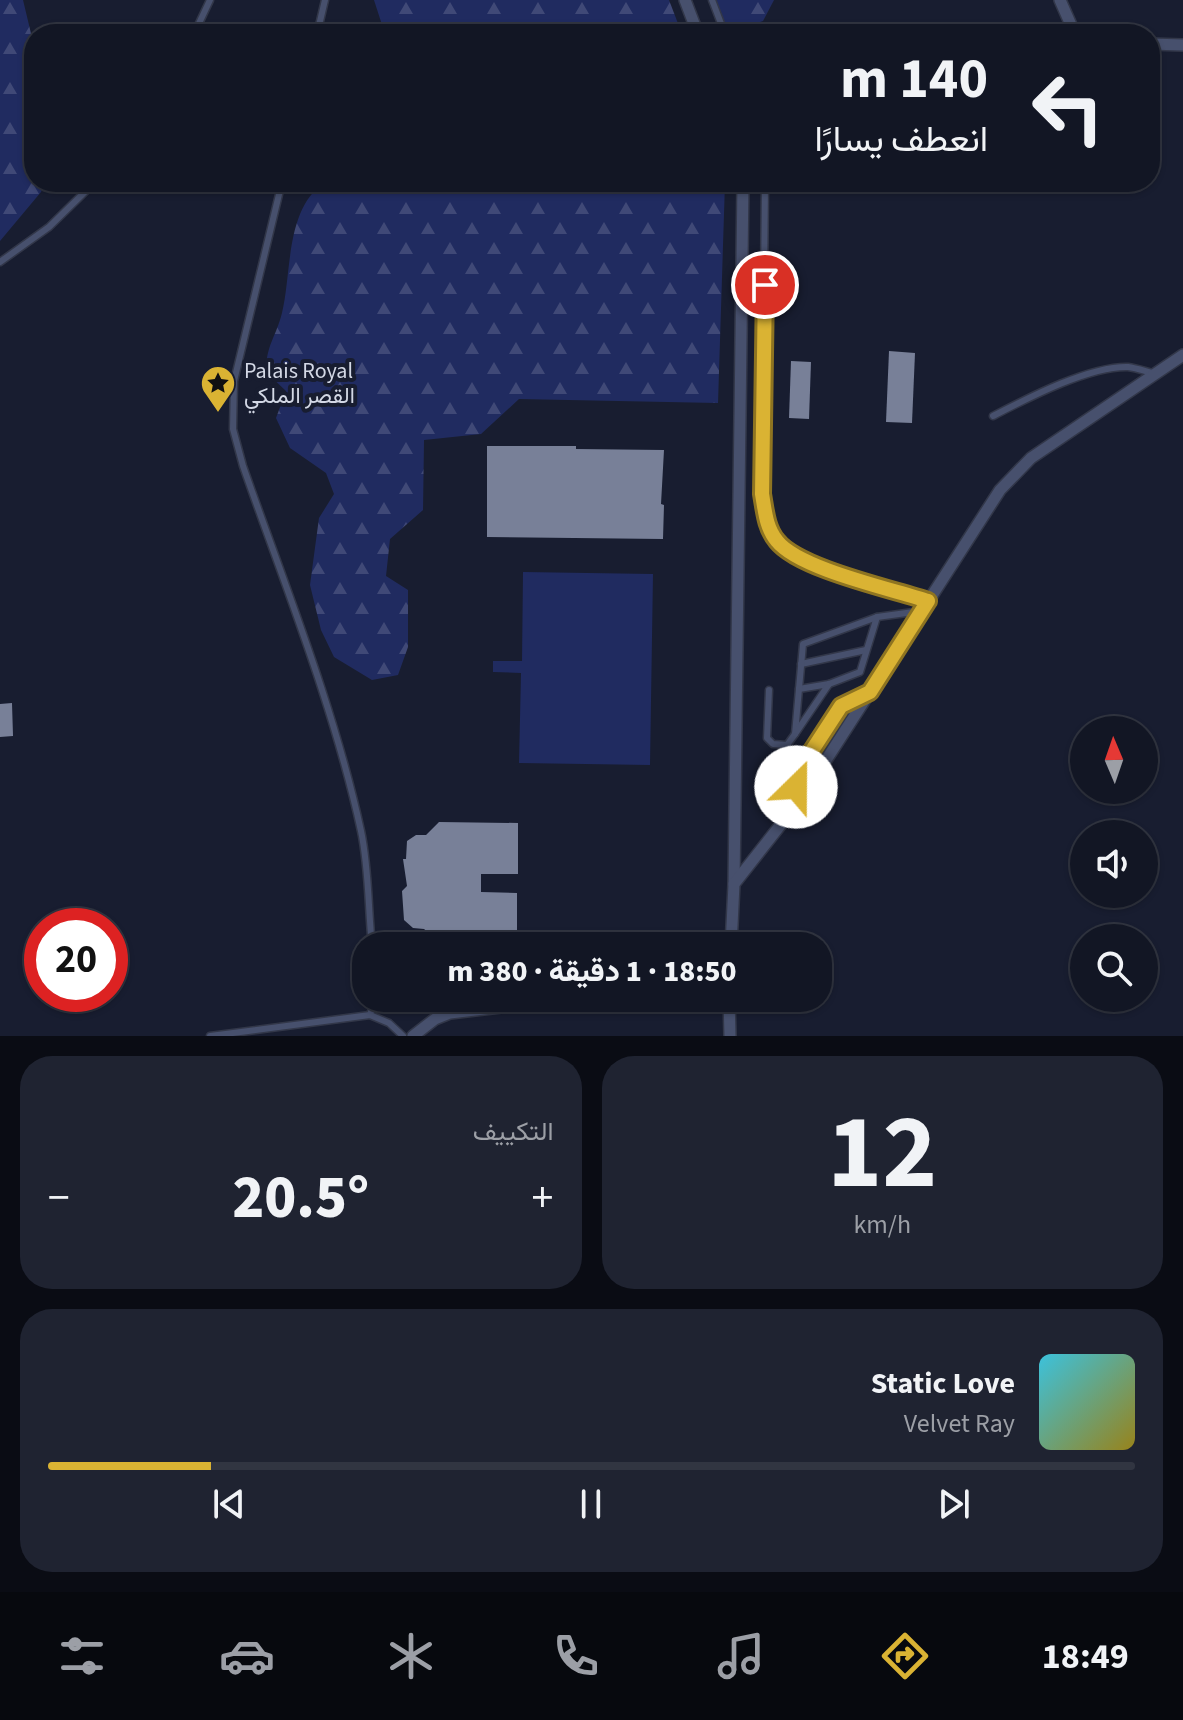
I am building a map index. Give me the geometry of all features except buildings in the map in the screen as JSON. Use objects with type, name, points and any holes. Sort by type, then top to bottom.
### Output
[{"type":"street","points":[[685,0],[694,24]]},
{"type":"street","points":[[1060,0],[1071,24]]},
{"type":"street","points":[[1160,44],[1183,45]]},
{"type":"street","points":[[732,932],[743,192]]},
{"type":"street","points":[[734,884],[798,804],[980,519],[1015,473],[1031,458],[1183,355]]},
{"type":"street","points":[[413,1036],[435,1019],[459,1012]]},
{"type":"street","points":[[729,1012],[730,1036]]},
{"type":"lane","points":[[199,24],[210,0]]},
{"type":"lane","points":[[319,24],[325,0]]},
{"type":"lane","points":[[712,0],[721,24]]},
{"type":"lane","points":[[0,262],[49,227],[85,192]]},
{"type":"lane","points":[[280,192],[234,381],[233,429],[352,795],[364,853],[371,932]]},
{"type":"lane","points":[[765,192],[762,494],[767,525],[776,541],[791,554],[924,606]]},
{"type":"lane","points":[[993,416],[1039,393],[1098,372],[1129,367],[1156,374]]},
{"type":"lane","points":[[792,738],[803,644],[877,617],[924,606]]},
{"type":"lane","points":[[799,689],[829,684],[860,672],[877,617]]},
{"type":"lane","points":[[801,664],[866,650]]},
{"type":"lane","points":[[769,690],[767,738],[773,744],[787,745],[829,684]]},
{"type":"lane","points":[[798,804],[796,775],[818,740],[841,706],[870,692]]},
{"type":"lane","points":[[210,1036],[370,1015],[389,1023],[403,1036]]},
{"type":"green space","points":[[0,0],[23,0],[29,24],[24,24],[24,192],[41,192],[0,241]]},
{"type":"green space","points":[[374,0],[669,0],[678,24],[382,24]]},
{"type":"green space","points":[[712,0],[774,0],[763,21],[754,24],[718,24]]},
{"type":"green space","points":[[725,192],[718,403],[519,399],[481,434],[424,440],[423,510],[390,539],[386,576],[408,590],[408,647],[398,675],[372,680],[334,657],[321,630],[310,585],[319,518],[334,494],[326,473],[290,448],[276,418],[286,391],[266,372],[269,348],[282,313],[296,225],[312,194]]},
{"type":"green space","points":[[523,572],[653,574],[650,765],[519,763],[521,673],[493,672],[493,661],[522,661]]},
{"type":"place","name":"Palais Royal القصر الملكي","points":[[218,414]]},
{"type":"route","points":[[765,285],[762,494],[767,525],[776,541],[791,554],[822,568],[928,601],[870,692],[841,706],[796,775],[796,787]]}]
